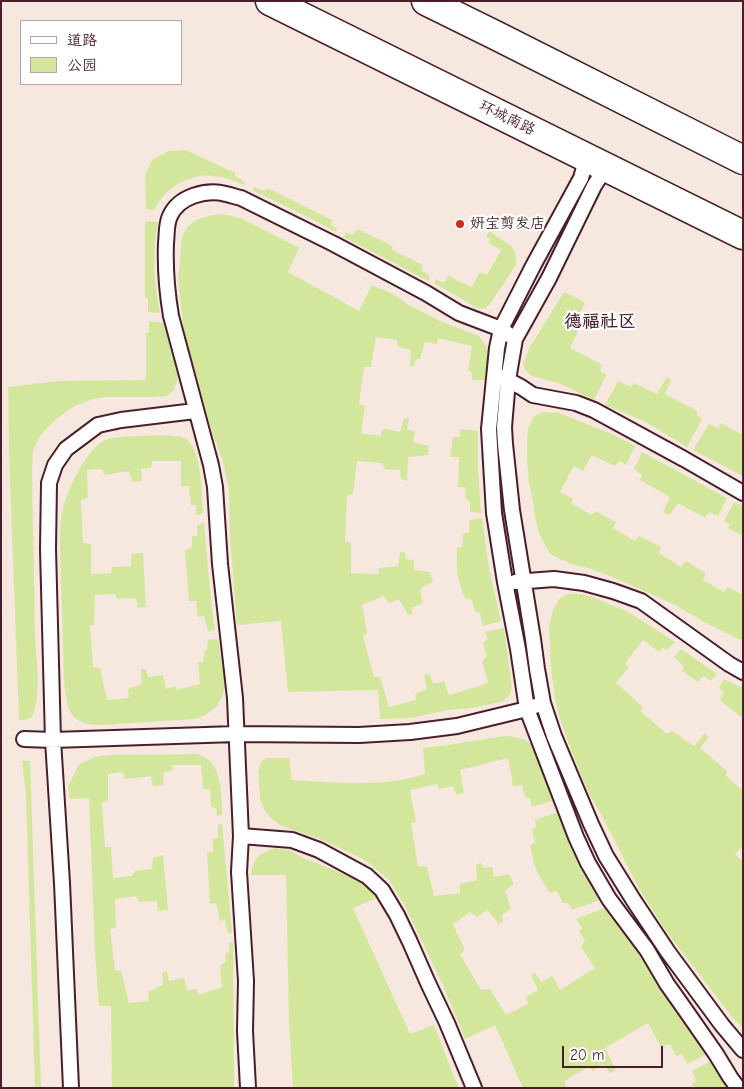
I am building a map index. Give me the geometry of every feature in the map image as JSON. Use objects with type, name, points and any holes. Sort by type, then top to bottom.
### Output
[{"type":"main road","name":"环城南路","points":[[270,1],[743,235]]},
{"type":"main road","points":[[426,1],[743,160]]},
{"type":"lane","points":[[597,162],[581,178],[501,329],[497,348],[489,429],[494,513],[527,709],[576,837],[591,869],[609,899],[647,950],[667,984],[738,1088]]},
{"type":"lane","points":[[597,162],[594,186],[515,339],[508,380],[504,427],[505,444],[512,510],[534,639],[537,669],[543,703],[554,736],[606,856],[668,952],[743,1050]]},
{"type":"lane","points":[[248,1088],[245,1031],[246,981],[239,872],[241,836],[235,698],[220,564],[215,487],[172,316],[168,293],[166,266],[169,217],[174,208],[182,201],[194,195],[209,192],[225,193],[241,198],[334,244],[459,313],[501,329],[515,339]]},
{"type":"lane","points":[[494,374],[533,395],[576,403],[594,410],[743,493]]},
{"type":"lane","points":[[71,1088],[53,740],[48,532],[49,483],[55,464],[66,449],[98,425],[196,410]]},
{"type":"lane","points":[[505,582],[554,579],[584,583],[640,601],[743,672]]},
{"type":"lane","points":[[24,739],[53,740],[236,734],[410,732],[456,726],[527,709],[543,703]]},
{"type":"lane","points":[[241,836],[292,840],[319,850],[367,876],[382,890],[410,942],[474,1088]]},
{"type":"green space","points":[[186,150],[235,173],[235,176],[245,182],[244,185],[229,179],[208,175],[194,177],[181,182],[170,190],[154,210],[146,209],[145,175],[152,160],[169,151]]},
{"type":"green space","points":[[254,187],[264,191],[267,188],[332,220],[331,225],[337,228],[336,232],[252,190]]},
{"type":"green space","points":[[220,214],[243,219],[299,248],[288,272],[359,311],[372,285],[393,294],[407,304],[440,321],[479,336],[487,347],[490,357],[485,380],[472,380],[472,372],[468,370],[472,346],[438,338],[437,344],[425,342],[420,359],[416,359],[413,367],[410,365],[411,350],[398,347],[397,340],[376,337],[371,367],[364,367],[359,404],[365,406],[361,433],[380,436],[383,428],[400,432],[404,418],[409,419],[407,430],[415,431],[413,442],[429,446],[428,455],[408,457],[407,481],[401,479],[400,470],[385,469],[382,463],[357,461],[353,494],[347,496],[345,541],[351,543],[351,573],[378,574],[379,568],[398,566],[400,552],[405,552],[406,559],[414,560],[414,570],[430,572],[433,582],[420,589],[423,603],[412,608],[412,614],[408,615],[399,599],[389,603],[384,596],[362,605],[367,633],[363,636],[374,677],[380,677],[389,707],[416,700],[415,694],[427,689],[424,675],[429,673],[433,684],[444,681],[449,695],[488,683],[482,661],[487,656],[483,643],[488,639],[485,632],[504,628],[512,688],[509,696],[501,702],[472,708],[447,710],[411,718],[380,719],[378,690],[288,692],[281,621],[237,625],[230,537],[229,488],[184,331],[178,281],[182,238],[187,227],[196,220]]},
{"type":"green space","points":[[145,221],[158,222],[154,268],[160,313],[148,312],[148,298],[145,298]]},
{"type":"green space","points":[[357,229],[393,246],[392,250],[423,265],[421,270],[430,276],[428,281],[344,237],[346,232],[353,235]]},
{"type":"green space","points":[[489,231],[511,246],[515,251],[516,265],[490,304],[485,308],[479,309],[434,283],[436,279],[444,283],[448,276],[472,287],[480,272],[487,275],[501,250],[489,243],[490,239],[486,236]]},
{"type":"green space","points":[[564,292],[585,302],[574,326],[579,329],[570,348],[602,365],[600,371],[606,375],[594,400],[561,384],[532,376],[525,370],[523,363],[530,347]]},
{"type":"green space","points":[[149,321],[163,323],[178,379],[173,391],[167,396],[104,397],[77,405],[54,421],[40,436],[33,451],[37,699],[32,717],[19,720],[8,387],[59,381],[146,380],[146,333],[149,333]]},
{"type":"green space","points":[[667,377],[671,380],[665,394],[697,411],[697,416],[702,419],[687,447],[646,422],[605,405],[618,381],[631,387],[634,383],[657,394]]},
{"type":"green space","points":[[545,412],[559,413],[612,434],[635,446],[626,465],[620,461],[615,466],[592,455],[583,471],[574,466],[560,492],[573,499],[571,503],[591,515],[596,511],[616,522],[613,528],[635,541],[639,536],[661,547],[659,553],[681,567],[686,561],[706,573],[703,580],[724,592],[728,587],[743,595],[743,641],[651,594],[608,575],[573,565],[550,554],[539,533],[535,517],[527,460],[528,429],[534,416]]},
{"type":"green space","points":[[721,423],[743,435],[743,476],[693,450],[709,424],[718,428]]},
{"type":"green space","points":[[461,429],[478,431],[481,513],[470,512],[470,502],[466,499],[465,487],[458,487],[459,457],[450,457],[453,437],[459,437]]},
{"type":"green space","points":[[163,435],[186,439],[191,445],[200,473],[203,513],[196,515],[196,505],[191,505],[189,486],[181,486],[181,461],[152,461],[151,468],[141,469],[142,481],[132,482],[129,471],[104,475],[102,469],[87,470],[88,498],[81,500],[83,543],[91,544],[91,574],[111,573],[112,567],[131,566],[131,554],[143,553],[146,607],[138,608],[136,598],[117,599],[115,594],[95,595],[94,625],[90,626],[93,667],[100,668],[107,700],[129,698],[128,689],[142,684],[141,669],[146,669],[148,677],[163,675],[166,689],[175,686],[177,690],[200,684],[198,662],[203,662],[208,640],[218,639],[225,687],[217,706],[207,714],[196,719],[100,725],[81,722],[75,718],[68,707],[64,681],[60,537],[64,504],[77,474],[89,454],[103,441],[123,437]]},
{"type":"green space","points":[[642,452],[727,498],[718,516],[709,512],[705,518],[678,503],[669,515],[663,512],[670,497],[640,480],[642,475],[634,469]]},
{"type":"green space","points":[[734,502],[743,506],[743,536],[728,528],[730,524],[724,521]]},
{"type":"green space","points":[[482,518],[489,568],[501,621],[483,626],[480,613],[475,612],[472,600],[465,598],[459,579],[457,562],[457,548],[462,547],[463,534],[469,532],[470,520]]},
{"type":"green space","points":[[204,523],[215,630],[208,631],[204,616],[198,617],[196,601],[189,601],[185,550],[192,548],[192,536],[198,536],[197,525]]},
{"type":"green space","points":[[569,594],[593,597],[630,613],[675,642],[667,650],[662,648],[659,652],[643,640],[625,663],[629,667],[616,683],[643,707],[640,711],[667,734],[672,731],[694,746],[705,733],[709,737],[700,748],[727,771],[726,776],[743,791],[743,846],[735,854],[743,862],[743,1028],[733,1018],[665,930],[640,890],[589,794],[570,748],[555,698],[549,626],[553,610],[560,598]]},
{"type":"green space","points":[[681,649],[717,674],[711,681],[703,676],[698,682],[682,671],[684,666],[674,657]]},
{"type":"green space","points":[[724,679],[743,688],[743,714],[741,717],[720,700],[724,693],[719,688]]},
{"type":"green space","points":[[505,736],[523,739],[528,742],[555,800],[532,807],[530,798],[525,797],[522,785],[513,786],[508,758],[460,770],[464,793],[457,795],[453,786],[439,789],[437,784],[410,790],[416,822],[411,823],[418,866],[427,867],[434,896],[460,893],[460,884],[477,880],[476,864],[481,863],[483,868],[492,867],[494,877],[509,874],[514,884],[505,891],[511,908],[502,915],[503,922],[499,924],[488,910],[477,917],[470,912],[453,924],[465,950],[460,954],[481,990],[490,989],[506,1015],[528,1004],[526,997],[538,990],[531,975],[535,973],[542,982],[552,976],[560,990],[595,968],[581,947],[585,941],[579,931],[582,928],[576,919],[605,908],[707,1054],[687,1064],[682,1054],[676,1056],[670,1044],[661,1047],[648,1023],[605,1048],[616,1070],[610,1073],[603,1064],[593,1071],[589,1067],[564,1081],[567,1088],[523,1088],[495,1025],[465,1039],[444,987],[405,906],[389,880],[369,863],[357,856],[320,839],[282,826],[265,811],[260,799],[258,771],[261,762],[266,758],[289,758],[292,780],[376,783],[425,774],[423,748]]},
{"type":"green space","points":[[198,754],[209,760],[217,771],[222,801],[222,815],[217,816],[216,808],[211,807],[210,789],[203,789],[201,765],[172,765],[172,771],[164,772],[163,785],[153,786],[151,776],[125,779],[123,772],[108,774],[108,801],[102,803],[105,847],[111,847],[113,878],[132,876],[135,871],[152,869],[153,858],[163,855],[168,910],[158,911],[157,901],[139,902],[136,896],[115,899],[116,928],[110,929],[115,970],[121,971],[129,1003],[149,1001],[148,992],[163,985],[162,973],[167,971],[169,981],[184,978],[187,991],[196,989],[199,995],[222,987],[220,965],[225,963],[226,953],[229,952],[230,943],[233,942],[234,1088],[112,1088],[111,1006],[99,1006],[89,798],[70,799],[68,787],[79,764],[95,757],[108,755]]},
{"type":"green space","points":[[22,761],[30,761],[41,1088],[35,1088],[26,794]]},
{"type":"green space","points":[[559,812],[570,846],[600,900],[572,910],[568,903],[563,903],[557,891],[550,893],[539,876],[530,846],[535,842],[532,829],[536,827],[535,820]]},
{"type":"green space","points":[[222,824],[232,933],[228,933],[225,920],[220,921],[216,903],[210,904],[207,853],[213,851],[213,839],[218,838],[218,825]]},
{"type":"green space","points":[[275,848],[291,851],[303,858],[352,877],[377,898],[353,908],[410,1034],[434,1025],[459,1088],[293,1088],[289,1024],[286,875],[251,875],[253,864],[258,857]]},
{"type":"green space","points":[[711,1061],[728,1088],[694,1088],[692,1084],[696,1081],[692,1071]]},
{"type":"place","name":"妍宝剪发店","points":[[460,224]]},
{"type":"district","name":"德福社区","points":[[600,322]]}]
